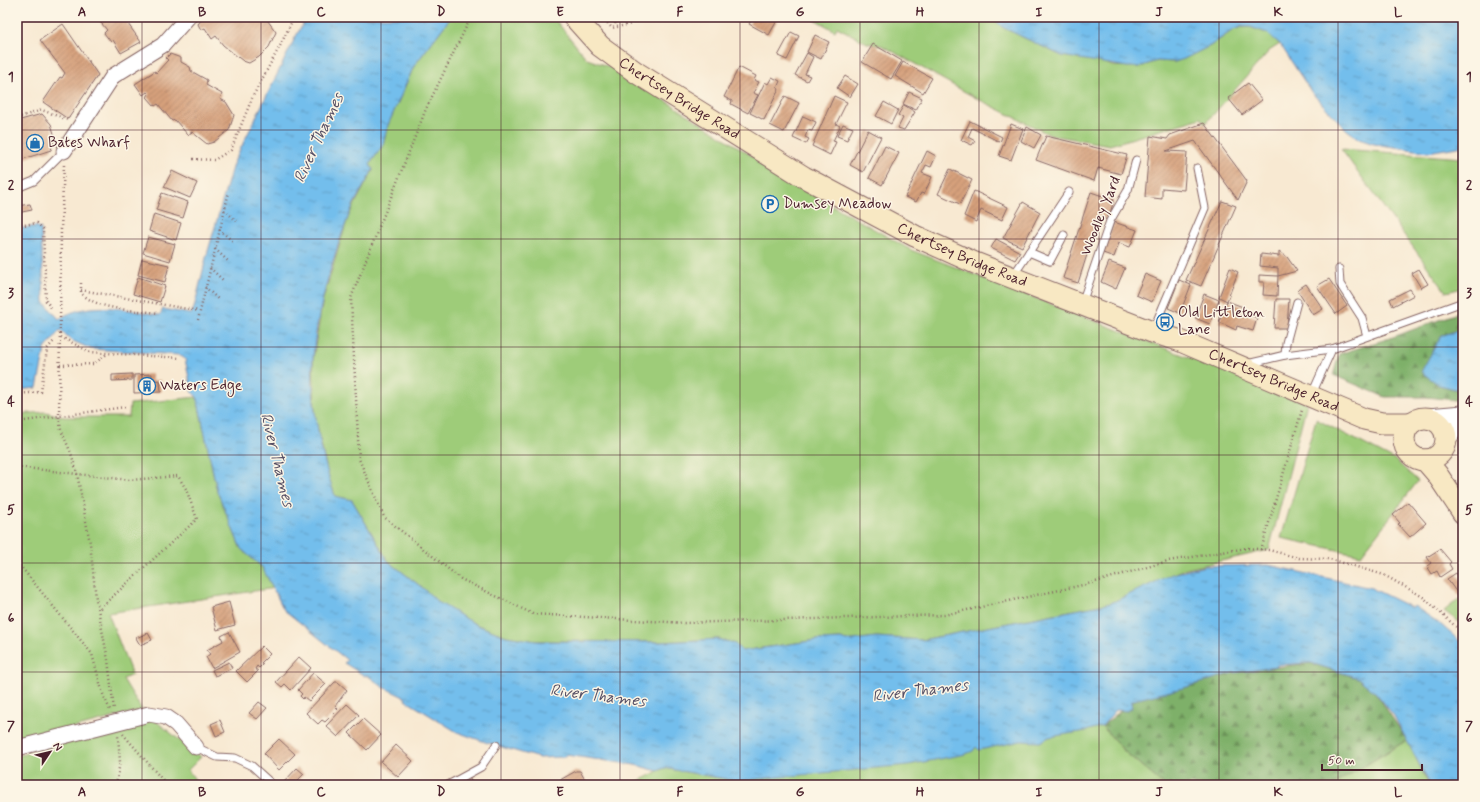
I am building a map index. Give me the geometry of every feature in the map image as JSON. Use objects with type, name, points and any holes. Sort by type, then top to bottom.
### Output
[{"type":"main road","name":"Chertsey Bridge Road","points":[[574,17],[600,46],[632,70],[804,177],[915,236],[1011,278],[1152,332],[1178,340],[1364,419],[1382,423],[1420,421]]},
{"type":"main road","name":"Chertsey Bridge Road","points":[[1364,419],[1383,435],[1407,450]]},
{"type":"main road","points":[[1437,451],[1411,456],[1407,450],[1404,440],[1405,433],[1420,421],[1441,426],[1445,432],[1437,451],[1444,474],[1458,505]]},
{"type":"street","points":[[64,150],[113,76],[163,45],[188,17]]},
{"type":"street","points":[[1420,421],[1463,416]]},
{"type":"street","points":[[1437,451],[1456,426],[1463,422]]},
{"type":"street","points":[[17,748],[149,714],[166,717],[176,724],[196,747]]},
{"type":"lane","points":[[17,188],[34,181],[64,150]]},
{"type":"lane","name":"Woodley Yard","points":[[1082,305],[1110,221],[1128,190],[1136,160]]},
{"type":"lane","points":[[1152,332],[1205,208],[1197,168]]},
{"type":"lane","points":[[1011,278],[1069,192]]},
{"type":"lane","points":[[1029,252],[1050,261],[1064,235]]},
{"type":"lane","points":[[1339,269],[1340,284],[1362,318],[1368,336]]},
{"type":"lane","points":[[1285,355],[1286,343],[1297,302]]},
{"type":"lane","points":[[1239,366],[1285,355],[1332,349],[1463,302]]},
{"type":"lane","points":[[1311,396],[1316,381],[1332,349]]},
{"type":"lane","points":[[448,785],[481,767],[496,745]]},
{"type":"lane","points":[[196,747],[218,757],[235,758],[252,766],[273,785]]},
{"type":"path","points":[[193,159],[214,160],[230,150],[253,96],[294,17]]},
{"type":"path","points":[[471,17],[426,109],[351,298],[360,459],[384,517],[461,579],[533,614],[684,623],[944,615],[1092,583],[1168,561],[1247,548],[1299,558],[1330,559],[1384,575],[1423,597],[1463,633]]},
{"type":"path","points":[[602,17],[612,28],[631,24],[646,17]]},
{"type":"path","points":[[17,118],[42,110],[80,125]]},
{"type":"path","points":[[64,150],[59,416],[61,430],[71,452],[77,473],[90,543],[98,610],[108,660],[115,722]]},
{"type":"path","points":[[198,320],[229,192]]},
{"type":"path","points":[[224,210],[239,224]]},
{"type":"path","points":[[17,221],[24,225]]},
{"type":"path","points":[[17,226],[36,223],[43,229],[46,302],[52,309]]},
{"type":"path","points":[[219,230],[234,242]]},
{"type":"path","points":[[215,249],[228,261]]},
{"type":"path","points":[[210,267],[223,280]]},
{"type":"path","points":[[81,283],[81,293],[86,299],[100,305],[160,313]]},
{"type":"path","points":[[205,287],[219,300]]},
{"type":"path","points":[[81,290],[199,311]]},
{"type":"path","points":[[61,336],[90,352],[180,358]]},
{"type":"path","points":[[17,394],[41,392],[47,349],[54,341]]},
{"type":"path","points":[[60,365],[94,364],[107,353]]},
{"type":"path","points":[[17,422],[125,407]]},
{"type":"path","points":[[1261,550],[1301,414]]},
{"type":"path","points":[[17,467],[130,480],[178,476],[186,489],[197,519],[98,610]]},
{"type":"path","points":[[17,562],[92,654],[103,694],[115,722]]},
{"type":"path","points":[[116,785],[120,762],[118,728],[167,785]]},
{"type":"green space","points":[[451,17],[553,17],[587,59],[616,69],[807,191],[911,250],[1307,403],[1269,550],[1182,570],[1111,603],[922,640],[876,637],[846,641],[841,639],[817,640],[742,651],[735,644],[719,639],[661,642],[536,641],[506,636],[477,625],[438,603],[424,589],[388,561],[352,500],[335,496],[328,475],[315,416],[313,359],[323,299],[348,217],[373,170],[370,164],[383,145],[388,125],[414,66]]},
{"type":"green space","points":[[811,17],[992,17],[1002,27],[1062,56],[1103,62],[1112,66],[1139,67],[1157,61],[1175,62],[1210,46],[1233,30],[1241,27],[1250,27],[1267,33],[1280,44],[1269,51],[1205,124],[1201,118],[1110,145],[1050,135],[976,98],[883,46],[867,43],[837,27],[835,31]]},
{"type":"green space","points":[[1341,149],[1463,158],[1463,288],[1446,292]]},
{"type":"green space","points":[[1463,311],[1463,328],[1441,336],[1439,385],[1463,391],[1463,401],[1427,397],[1385,397],[1333,375],[1339,354],[1393,337]]},
{"type":"green space","points":[[197,397],[217,491],[241,549],[262,567],[275,588],[108,613],[132,675],[123,679],[142,710],[17,743],[17,414],[46,412],[64,417],[129,417],[130,404]]},
{"type":"green space","points":[[1316,419],[1395,460],[1418,481],[1361,555],[1281,538]]},
{"type":"green space","points":[[1463,596],[1463,625],[1444,611]]},
{"type":"green space","points":[[1311,663],[1358,678],[1376,693],[1407,740],[1333,785],[1164,785],[1125,752],[1102,726],[1134,700],[1233,673]]},
{"type":"green space","points":[[152,718],[201,757],[188,770],[199,785],[17,785],[17,756]]},
{"type":"green space","points":[[1102,726],[1125,752],[1164,785],[631,785],[664,768],[737,781]]},
{"type":"green space","points":[[1407,740],[1429,785],[1333,785]]},
{"type":"water","name":"River Thames","points":[[307,17],[451,17],[414,66],[388,125],[383,145],[370,164],[373,170],[350,212],[336,251],[321,306],[317,324],[313,359],[313,393],[315,410],[321,446],[335,496],[352,500],[388,561],[438,602],[477,625],[506,636],[536,641],[661,642],[719,639],[735,644],[742,651],[817,640],[841,639],[846,641],[876,637],[922,640],[1111,603],[1172,574],[1205,566],[1268,565],[1371,588],[1412,608],[1414,606],[1439,623],[1463,644],[1463,785],[1430,785],[1394,716],[1376,693],[1358,678],[1311,663],[1277,665],[1277,667],[1233,673],[1187,687],[1134,700],[1131,702],[1132,708],[1127,711],[1116,710],[1102,726],[1086,731],[1049,737],[1040,742],[1021,741],[979,750],[976,747],[973,751],[966,754],[908,765],[737,781],[664,768],[658,771],[635,765],[566,755],[563,757],[539,758],[488,743],[457,732],[405,700],[406,698],[383,687],[367,675],[365,676],[344,663],[347,660],[284,610],[262,567],[241,549],[217,491],[197,397],[192,392],[185,359],[180,355],[91,349],[73,341],[60,330],[45,349],[37,388],[17,390],[17,229],[36,226],[41,229],[44,302],[59,319],[83,309],[95,308],[121,309],[160,315],[163,309],[191,314],[194,308],[206,258],[233,164],[295,38]]},
{"type":"water","points":[[992,17],[1463,17],[1463,146],[1428,152],[1374,144],[1359,139],[1346,129],[1312,93],[1280,44],[1267,33],[1250,27],[1241,27],[1233,30],[1210,46],[1175,62],[1157,61],[1139,67],[1127,67],[1062,56],[1002,27]]},
{"type":"water","points":[[1463,328],[1463,391],[1439,385],[1421,372],[1441,336]]},
{"type":"building","points":[[96,17],[123,17],[141,42],[121,53],[113,40],[111,42],[104,33],[107,30]]},
{"type":"building","points":[[204,17],[265,17],[276,32],[269,47],[259,57],[249,63],[243,61],[223,45],[216,36],[212,39],[205,28],[201,30],[198,24]]},
{"type":"building","points":[[611,17],[625,17],[615,24]]},
{"type":"building","points":[[753,17],[779,17],[769,35],[749,24]]},
{"type":"building","points":[[63,24],[98,75],[68,119],[43,102],[60,77],[62,78],[65,73],[40,40]]},
{"type":"building","points":[[791,32],[799,36],[787,60],[778,56]]},
{"type":"building","points":[[815,35],[829,42],[821,59],[807,52]]},
{"type":"building","points":[[873,44],[902,61],[891,79],[862,62]]},
{"type":"building","points":[[807,53],[813,57],[805,74],[810,76],[807,81],[795,75]]},
{"type":"building","points":[[170,54],[181,58],[181,62],[190,67],[191,71],[207,80],[206,85],[222,94],[220,99],[226,102],[234,115],[229,130],[214,142],[207,144],[192,132],[188,135],[175,120],[172,121],[158,104],[155,106],[147,97],[149,94],[147,92],[143,95],[135,84],[155,71],[156,73],[168,60],[166,58]]},
{"type":"building","points":[[903,62],[932,78],[923,93],[895,76]]},
{"type":"building","points":[[739,67],[756,76],[754,80],[759,82],[753,93],[758,95],[748,113],[731,104],[732,101],[724,97]]},
{"type":"building","points":[[845,76],[858,84],[850,97],[837,88]]},
{"type":"building","points":[[772,77],[780,81],[777,88],[779,89],[764,120],[750,113],[765,82],[768,84]]},
{"type":"building","points":[[1248,83],[1262,100],[1242,115],[1228,98]]},
{"type":"building","points":[[909,92],[922,98],[916,110],[903,104]]},
{"type":"building","points":[[785,96],[799,103],[784,132],[770,125]]},
{"type":"building","points":[[834,96],[847,102],[836,124],[840,126],[833,141],[836,142],[830,155],[812,146]]},
{"type":"building","points":[[884,102],[898,110],[891,124],[876,116]]},
{"type":"building","points":[[904,105],[915,112],[904,130],[898,128],[903,118],[898,115]]},
{"type":"building","name":"Bates Wharf","points":[[42,114],[51,124],[55,137],[51,150],[17,161],[17,121]]},
{"type":"building","points":[[803,116],[816,122],[812,131],[808,130],[805,137],[809,139],[806,144],[793,138]]},
{"type":"building","points":[[970,121],[1002,137],[1000,142],[972,128],[968,137],[975,141],[972,145],[961,140]]},
{"type":"building","points":[[1204,123],[1247,181],[1238,200],[1195,141],[1166,151],[1187,152],[1184,190],[1162,188],[1162,199],[1145,197],[1150,136],[1167,139],[1170,135]]},
{"type":"building","points":[[843,124],[853,128],[847,140],[837,136]]},
{"type":"building","points":[[1011,124],[1023,129],[1011,160],[999,156]]},
{"type":"building","points":[[1027,127],[1041,135],[1034,148],[1021,141]]},
{"type":"building","points":[[868,130],[881,137],[863,172],[850,165]]},
{"type":"building","points":[[1046,136],[1127,155],[1121,174],[1098,168],[1094,181],[1036,160]]},
{"type":"building","points":[[885,146],[899,153],[882,185],[869,178]]},
{"type":"building","points":[[927,151],[936,156],[931,167],[926,165],[922,173],[932,177],[924,194],[921,193],[916,202],[905,197]]},
{"type":"building","points":[[950,169],[972,180],[960,204],[938,194]]},
{"type":"building","points":[[172,171],[197,183],[190,198],[164,187]]},
{"type":"building","points":[[974,191],[1008,207],[1002,220],[981,210],[976,222],[964,216]]},
{"type":"building","points":[[1091,192],[1114,200],[1108,220],[1099,217],[1078,283],[1063,278]]},
{"type":"building","points":[[162,193],[188,202],[183,218],[156,210]]},
{"type":"building","points":[[1222,201],[1236,206],[1201,286],[1186,280]]},
{"type":"building","points":[[1023,202],[1040,212],[1022,247],[1003,238]]},
{"type":"building","points":[[30,204],[32,210],[17,213],[17,206]]},
{"type":"building","points":[[154,214],[181,223],[176,240],[149,231]]},
{"type":"building","points":[[1114,222],[1137,230],[1130,247],[1119,243],[1114,257],[1103,253]]},
{"type":"building","points":[[148,237],[175,244],[170,261],[143,253]]},
{"type":"building","points":[[996,239],[1020,252],[1015,260],[991,248]]},
{"type":"building","points":[[1279,251],[1287,257],[1297,271],[1278,276],[1278,268],[1260,266],[1261,254],[1279,256]]},
{"type":"building","points":[[142,259],[169,265],[165,282],[138,275]]},
{"type":"building","points":[[1109,262],[1125,268],[1116,289],[1101,282]]},
{"type":"building","points":[[1230,268],[1238,272],[1227,301],[1219,297]]},
{"type":"building","points":[[1419,269],[1428,284],[1421,288],[1412,273]]},
{"type":"building","points":[[1145,274],[1161,281],[1152,302],[1136,295]]},
{"type":"building","points":[[1259,275],[1278,276],[1277,296],[1263,295],[1264,282],[1259,282]]},
{"type":"building","points":[[138,277],[165,286],[160,302],[133,294]]},
{"type":"building","points":[[1329,279],[1347,306],[1336,314],[1317,286]]},
{"type":"building","points":[[1179,280],[1191,285],[1180,313],[1168,308]]},
{"type":"building","points":[[1306,284],[1323,309],[1313,315],[1297,290]]},
{"type":"building","points":[[1410,289],[1414,295],[1393,306],[1390,299]]},
{"type":"building","points":[[1204,294],[1219,300],[1210,324],[1195,318]]},
{"type":"building","points":[[1276,299],[1289,299],[1287,328],[1274,328]]},
{"type":"building","points":[[1227,301],[1243,307],[1240,311],[1257,318],[1253,331],[1237,326],[1236,330],[1219,322]]},
{"type":"building","points":[[132,374],[132,380],[112,381],[112,375]]},
{"type":"building","name":"Waters Edge","points":[[152,374],[152,381],[160,380],[161,392],[134,393],[134,375]]},
{"type":"building","points":[[1408,502],[1426,523],[1410,537],[1398,524],[1400,523],[1393,515]]},
{"type":"building","points":[[1440,549],[1451,562],[1449,564],[1452,569],[1440,577],[1437,571],[1432,574],[1427,566],[1431,563],[1427,557]]},
{"type":"building","points":[[1456,573],[1463,582],[1463,595],[1460,597],[1447,579]]},
{"type":"building","points":[[229,602],[235,625],[217,630],[211,607]]},
{"type":"building","points":[[229,632],[240,652],[212,668],[206,657],[210,654],[207,650],[223,641],[221,636]]},
{"type":"building","points":[[148,633],[152,640],[140,645],[136,638]]},
{"type":"building","points":[[262,646],[270,654],[261,663],[263,664],[259,668],[257,666],[255,669],[258,671],[247,682],[236,671]]},
{"type":"building","points":[[299,657],[311,668],[291,690],[285,684],[282,687],[276,682]]},
{"type":"building","points":[[229,662],[232,668],[215,676],[212,670]]},
{"type":"building","points":[[313,673],[326,684],[309,701],[300,696],[302,694],[298,690]]},
{"type":"building","points":[[335,682],[338,682],[347,690],[335,706],[338,709],[325,722],[322,720],[318,724],[306,713]]},
{"type":"building","points":[[259,702],[267,708],[257,719],[249,713]]},
{"type":"building","points":[[347,704],[359,715],[338,737],[326,726]]},
{"type":"building","points":[[363,719],[381,735],[367,750],[349,733]]},
{"type":"building","points":[[220,720],[225,732],[216,736],[211,724]]},
{"type":"building","points":[[279,739],[295,754],[279,770],[264,754]]},
{"type":"building","points":[[396,745],[413,761],[398,777],[381,762]]},
{"type":"building","points":[[297,768],[304,774],[293,785],[287,785],[284,782]]},
{"type":"building","points":[[576,771],[580,771],[588,785],[563,785],[560,780]]},
{"type":"building","points":[[470,779],[473,785],[459,785]]},
{"type":"place","name":"Bates Wharf","points":[[35,143]]},
{"type":"place","name":"Dumsey Meadow","points":[[770,204]]},
{"type":"place","name":"Old Littleton Lane","points":[[1165,322]]},
{"type":"place","name":"Waters Edge","points":[[147,386]]}]
